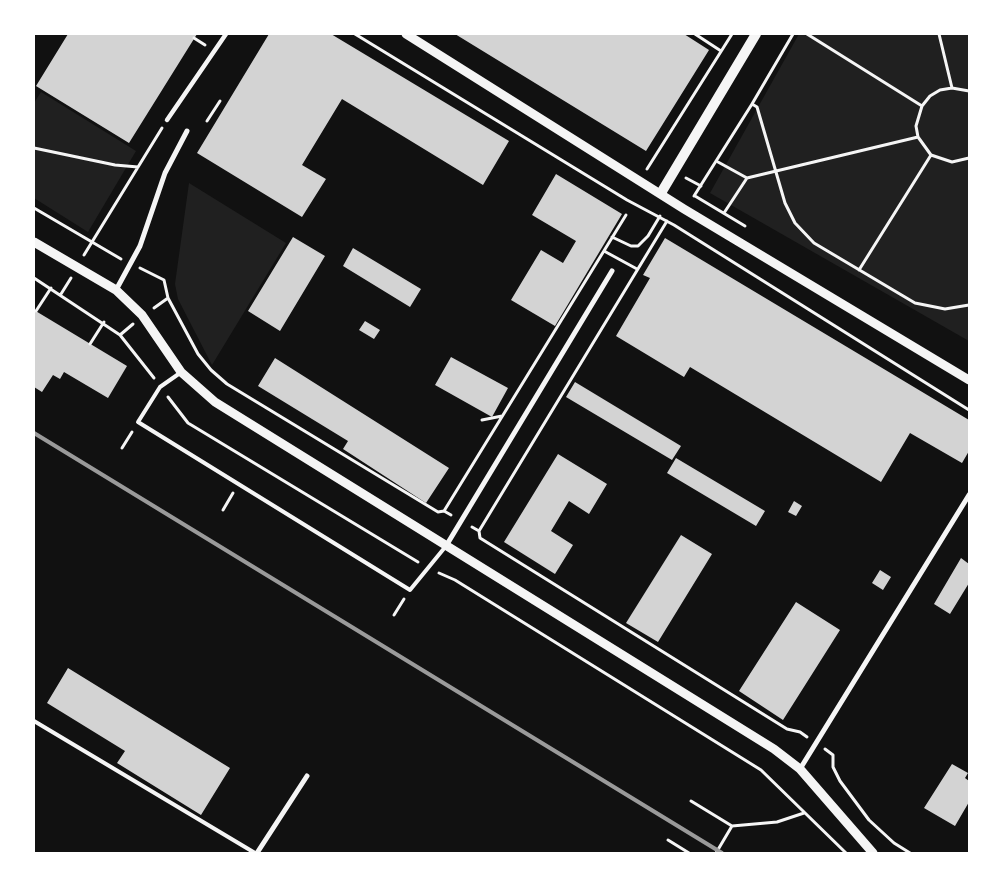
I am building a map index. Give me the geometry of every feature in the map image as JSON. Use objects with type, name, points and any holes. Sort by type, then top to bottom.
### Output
[{"type":"main road","points":[[660,193],[756,34]]},
{"type":"street","points":[[167,120],[226,34]]},
{"type":"street","points":[[406,34],[684,209],[969,380]]},
{"type":"street","points":[[116,290],[132,264],[140,246],[165,173],[187,130]]},
{"type":"street","points":[[34,242],[116,290],[142,315],[181,372],[215,402],[774,749],[800,768],[873,853]]},
{"type":"street","points":[[446,546],[612,271]]},
{"type":"street","points":[[800,768],[969,495]]},
{"type":"street","points":[[256,853],[307,776]]},
{"type":"lane","points":[[181,372],[160,387],[138,422],[410,590],[426,567],[446,546]]},
{"type":"lane","points":[[34,721],[256,853]]},
{"type":"path","points":[[354,34],[627,200],[660,216],[969,410]]},
{"type":"path","points":[[695,34],[721,51]]},
{"type":"path","points":[[627,200],[732,34]]},
{"type":"path","points":[[674,225],[718,162],[792,34]]},
{"type":"path","points":[[807,34],[922,106]]},
{"type":"path","points":[[939,34],[952,88]]},
{"type":"path","points":[[969,91],[952,88],[940,90],[930,96],[917,116],[918,137],[931,155],[952,162],[969,158]]},
{"type":"path","points":[[207,121],[220,101]]},
{"type":"path","points":[[752,104],[756,107],[788,212],[803,234],[859,270],[923,306],[945,310],[969,305]]},
{"type":"path","points":[[91,243],[167,120]]},
{"type":"path","points":[[718,162],[747,178],[918,137]]},
{"type":"path","points":[[34,148],[114,165],[138,167]]},
{"type":"path","points":[[859,270],[931,155]]},
{"type":"path","points":[[724,214],[747,178]]},
{"type":"path","points":[[34,208],[91,243],[164,280],[168,298],[198,354],[211,370],[227,384],[438,512],[444,511],[479,532]]},
{"type":"path","points":[[444,511],[626,215]]},
{"type":"path","points":[[612,236],[631,246],[638,246],[648,236],[660,216]]},
{"type":"path","points":[[667,221],[479,532],[480,538],[787,729],[800,732],[833,755],[833,767],[840,781],[869,820],[894,843],[910,853]]},
{"type":"path","points":[[34,278],[104,322],[120,335],[188,423],[426,567],[455,580],[761,770],[846,853]]},
{"type":"path","points":[[36,311],[51,288]]},
{"type":"path","points":[[90,344],[104,322]]},
{"type":"path","points":[[482,420],[503,416]]},
{"type":"path","points":[[122,448],[138,422]]},
{"type":"path","points":[[223,510],[226,506]]},
{"type":"path","points":[[394,614],[410,590]]},
{"type":"path","points":[[691,801],[732,826],[777,822],[804,813]]},
{"type":"path","points":[[716,853],[732,826]]},
{"type":"path","points":[[668,840],[689,853]]},
{"type":"shaded area","points":[[799,34],[969,34],[969,341],[710,193]]},
{"type":"shaded area","points":[[41,92],[136,151],[88,232],[34,198],[34,103]]},
{"type":"shaded area","points":[[189,183],[286,243],[212,365],[178,299],[175,284]]},
{"type":"building","points":[[68,34],[197,34],[129,143],[36,86]]},
{"type":"building","points":[[269,34],[331,34],[509,141],[483,185],[342,99],[302,165],[326,179],[302,217],[197,153]]},
{"type":"building","points":[[455,34],[684,34],[709,50],[646,151]]},
{"type":"building","points":[[556,174],[622,214],[555,326],[511,300],[541,250],[563,263],[576,241],[532,215]]},
{"type":"building","points":[[293,237],[325,256],[280,331],[248,311]]},
{"type":"building","points":[[665,238],[969,420],[969,451],[962,463],[910,433],[881,482],[690,367],[684,377],[616,336],[650,278],[643,275]]},
{"type":"building","points":[[353,248],[421,289],[410,307],[343,266]]},
{"type":"building","points":[[34,310],[127,366],[108,398],[64,372],[60,379],[53,375],[42,392],[34,387]]},
{"type":"building","points":[[365,321],[380,330],[374,339],[359,330]]},
{"type":"building","points":[[451,357],[508,388],[492,417],[435,385]]},
{"type":"building","points":[[275,358],[449,468],[426,503],[343,449],[348,441],[258,386]]},
{"type":"building","points":[[575,382],[681,446],[672,460],[566,397]]},
{"type":"building","points":[[558,454],[607,484],[589,514],[569,501],[551,531],[573,545],[555,574],[504,542]]},
{"type":"building","points":[[676,458],[765,511],[756,526],[667,473]]},
{"type":"building","points":[[794,501],[802,506],[796,516],[788,512]]},
{"type":"building","points":[[681,535],[712,554],[658,642],[626,623]]},
{"type":"building","points":[[961,558],[969,564],[969,583],[950,614],[934,604]]},
{"type":"building","points":[[880,570],[891,577],[883,590],[872,583]]},
{"type":"building","points":[[796,602],[840,630],[783,720],[739,691]]},
{"type":"building","points":[[68,668],[230,768],[201,815],[117,763],[125,751],[47,703]]},
{"type":"building","points":[[952,764],[968,773],[965,778],[969,781],[969,802],[955,826],[924,808]]},
{"type":"railway","points":[[34,433],[722,853]]}]
